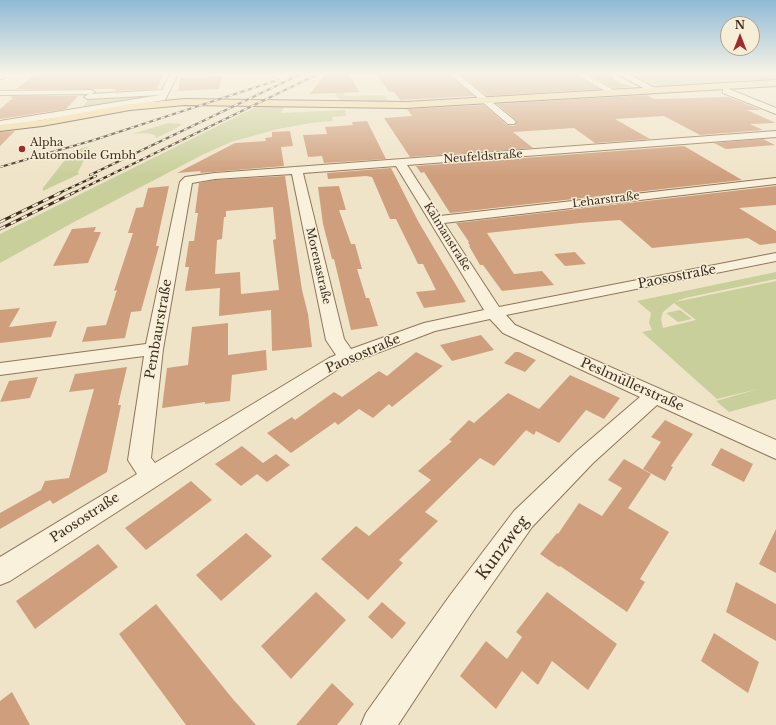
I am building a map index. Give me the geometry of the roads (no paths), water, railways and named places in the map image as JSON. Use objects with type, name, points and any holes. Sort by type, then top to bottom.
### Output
[{"type":"main road","points":[[0,128],[50,122],[126,108]]},
{"type":"street","points":[[76,112],[79,108]]},
{"type":"street","points":[[0,124],[102,108]]},
{"type":"street","points":[[494,108],[511,122]]},
{"type":"street","name":"Neufeldstraße","points":[[189,179],[776,134]]},
{"type":"street","name":"Kalmanstraße","points":[[400,163],[494,313]]},
{"type":"street","name":"Morenastraße","points":[[296,170],[335,340],[348,358]]},
{"type":"street","name":"Pembaurstraße","points":[[152,476],[139,460],[154,349],[186,182],[189,179]]},
{"type":"street","name":"Leharstraße","points":[[436,220],[776,181]]},
{"type":"street","name":"Paosostraße","points":[[0,572],[336,362],[430,327],[776,257]]},
{"type":"street","name":"Peslmüllerstraße","points":[[494,313],[508,329],[776,450]]},
{"type":"street","points":[[0,369],[154,349]]},
{"type":"street","name":"Kunzweg","points":[[378,725],[462,604],[524,519],[585,457],[655,395]]},
{"type":"railway","points":[[0,167],[94,140],[193,108]]},
{"type":"railway","points":[[90,175],[230,108]]},
{"type":"railway","points":[[71,194],[248,108]]},
{"type":"railway","points":[[57,194],[96,176]]},
{"type":"railway","points":[[0,222],[60,193]]},
{"type":"railway","points":[[0,229],[73,193]]},
{"type":"place","name":"Alpha Automobile Gmbh","points":[[22,149]]}]
